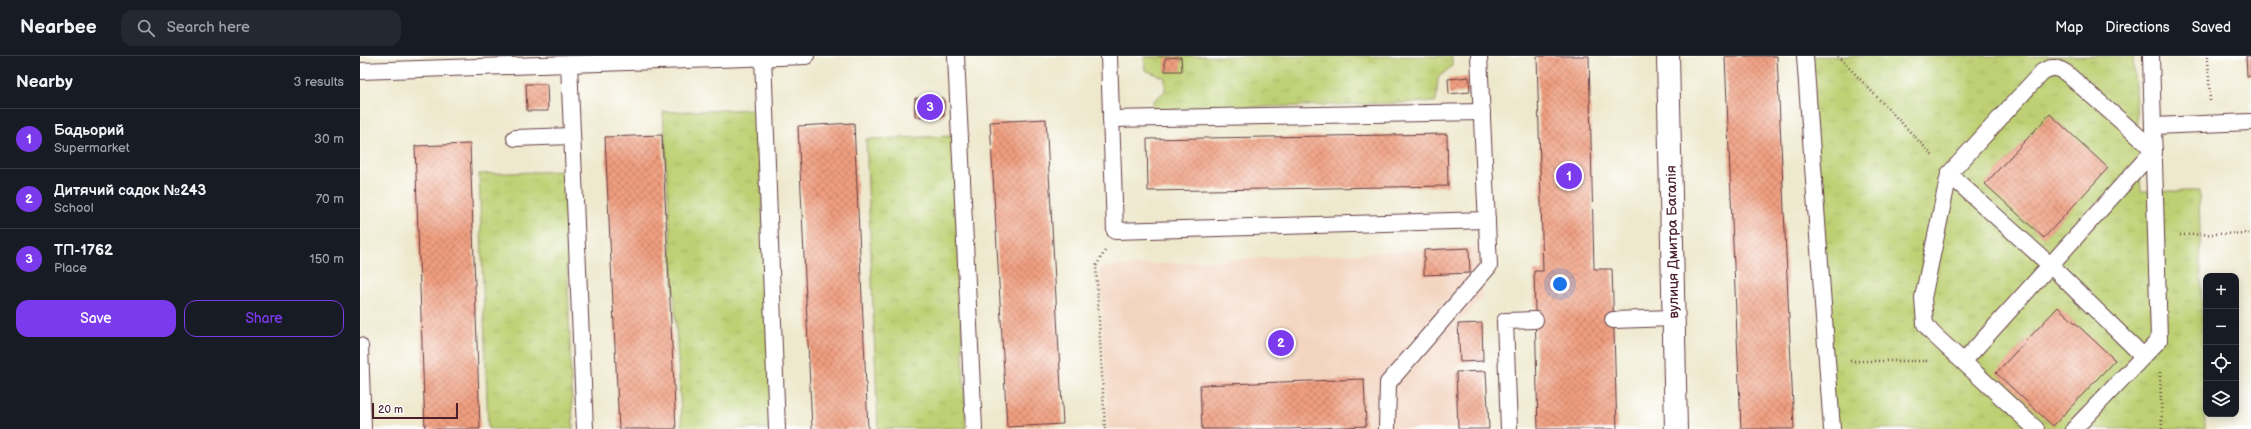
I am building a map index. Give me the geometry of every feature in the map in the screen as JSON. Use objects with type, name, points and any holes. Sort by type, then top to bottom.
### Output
[{"type":"street","name":"вулиця Дмитра Багалія","points":[[1668,56],[1676,429]]},
{"type":"lane","points":[[360,71],[569,64],[712,57],[806,56]]},
{"type":"lane","points":[[956,56],[974,429]]},
{"type":"lane","points":[[1108,56],[1115,231],[1487,220]]},
{"type":"lane","points":[[1387,429],[1388,383],[1489,266],[1479,56]]},
{"type":"lane","points":[[1805,56],[1829,362],[1832,429]]},
{"type":"lane","points":[[2074,429],[2159,340],[2151,56]]},
{"type":"lane","points":[[762,57],[777,429]]},
{"type":"lane","points":[[569,64],[585,429]]},
{"type":"lane","points":[[2036,429],[1932,333],[1926,324],[1923,312],[1923,298],[1949,174],[2042,72],[2049,68],[2057,68],[2066,73],[2154,150]]},
{"type":"lane","points":[[1111,118],[1482,112]]},
{"type":"lane","points":[[2153,126],[2251,122]]},
{"type":"lane","points":[[514,138],[572,136]]},
{"type":"lane","points":[[1964,361],[2154,150]]},
{"type":"lane","points":[[1949,174],[2050,265],[2143,356]]},
{"type":"lane","points":[[1613,320],[1673,318]]},
{"type":"lane","points":[[1509,429],[1505,321],[1535,320]]},
{"type":"lane","points":[[360,346],[363,429]]},
{"type":"path","points":[[1838,56],[1949,174]]},
{"type":"path","points":[[2208,56],[2211,124]]},
{"type":"path","points":[[1105,429],[1096,266],[1115,231]]},
{"type":"path","points":[[2157,235],[2251,233]]},
{"type":"path","points":[[2159,340],[2162,429]]},
{"type":"path","points":[[1829,362],[1964,361]]},
{"type":"shaded area","points":[[1480,247],[1482,298],[1458,324],[1460,362],[1456,372],[1458,429],[1108,429],[1100,267]]},
{"type":"green space","points":[[1452,56],[1452,66],[1438,78],[1436,102],[1153,110],[1153,101],[1165,91],[1165,78],[1145,70],[1144,57]]},
{"type":"green space","points":[[1809,56],[2133,56],[2141,191],[2199,191],[2203,417],[2205,417],[2205,429],[1832,429]]},
{"type":"green space","points":[[758,109],[772,429],[682,429],[663,112]]},
{"type":"green space","points":[[954,136],[966,428],[878,429],[866,139]]},
{"type":"green space","points":[[564,171],[573,429],[488,429],[479,174]]},
{"type":"building","points":[[1537,56],[1589,56],[1594,269],[1612,269],[1617,429],[1538,429],[1534,271],[1543,271]]},
{"type":"building","points":[[1725,56],[1777,56],[1794,429],[1741,429]]},
{"type":"building","points":[[2246,56],[2251,56],[2251,76],[2247,76]]},
{"type":"building","points":[[1181,57],[1182,71],[1165,71],[1165,58]]},
{"type":"building","points":[[1469,77],[1470,92],[1449,94],[1448,79]]},
{"type":"building","points":[[526,84],[547,84],[548,111],[527,111]]},
{"type":"building","points":[[915,98],[944,98],[944,116],[915,117]]},
{"type":"building","points":[[2050,114],[2108,168],[2044,238],[1985,184]]},
{"type":"building","points":[[1046,119],[1063,424],[1007,427],[990,122]]},
{"type":"building","points":[[854,123],[868,429],[812,429],[798,126]]},
{"type":"building","points":[[1447,134],[1448,186],[1148,191],[1147,139]]},
{"type":"building","points":[[662,135],[676,429],[619,429],[605,137]]},
{"type":"building","points":[[470,144],[480,429],[425,429],[415,146]]},
{"type":"building","points":[[1469,248],[1470,273],[1424,275],[1424,250]]},
{"type":"building","points":[[2058,307],[2115,360],[2053,426],[1996,373]]},
{"type":"building","points":[[1482,323],[1483,361],[1460,362],[1458,324]]},
{"type":"building","points":[[1486,371],[1489,429],[1458,429],[1456,372]]},
{"type":"building","points":[[1364,379],[1366,426],[1289,429],[1202,429],[1200,385]]},
{"type":"place","name":"ТП-1762","points":[[930,107]]},
{"type":"place","name":"Бадьорий","points":[[1569,176]]},
{"type":"place","name":"Дитячий садок №243","points":[[1281,343]]}]
